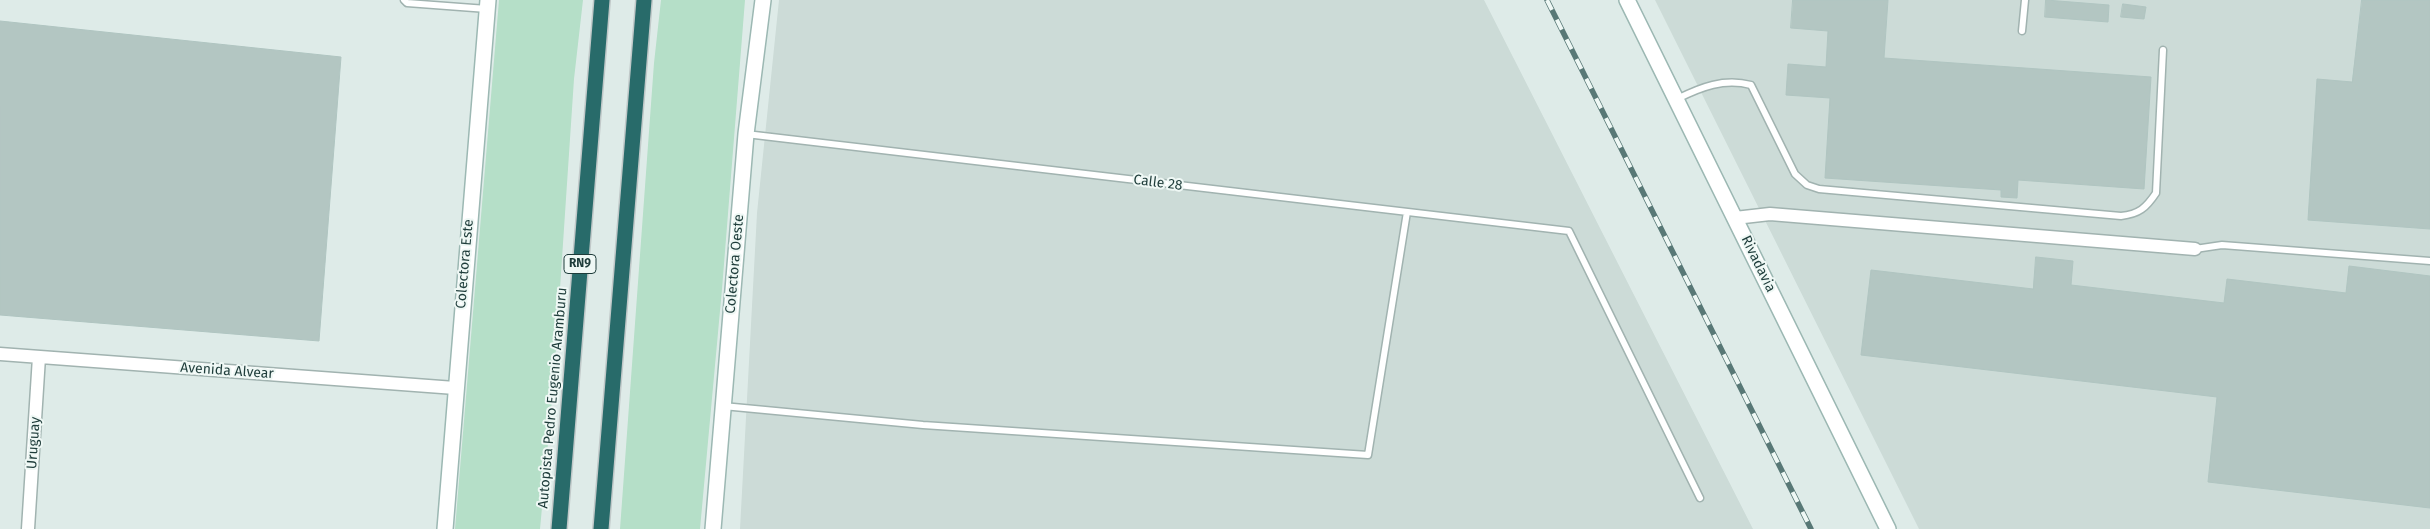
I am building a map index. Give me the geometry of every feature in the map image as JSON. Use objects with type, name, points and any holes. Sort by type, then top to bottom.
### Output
[{"type":"highway","name":"Autopista Pedro Eugenio Aramburu","points":[[559,529],[602,0]]},
{"type":"highway","points":[[601,529],[644,0]]},
{"type":"street","name":"Colectora Oeste","points":[[713,529],[746,134],[763,0]]},
{"type":"street","name":"Rivadavia","points":[[1627,0],[1888,529]]},
{"type":"street","name":"Colectora Este","points":[[444,529],[488,5]]},
{"type":"street","points":[[1735,218],[1770,214],[2195,249]]},
{"type":"street","name":"Avenida Alvear","points":[[0,354],[455,388]]},
{"type":"street","name":"Uruguay","points":[[28,529],[40,358]]},
{"type":"lane","points":[[404,0],[407,3],[488,5]]},
{"type":"lane","points":[[2022,31],[2024,0]]},
{"type":"lane","points":[[1676,99],[1714,84],[1737,82],[1751,85],[1795,174],[1807,185],[1819,189],[2121,216],[2136,214],[2146,207],[2156,193],[2163,50]]},
{"type":"lane","name":"Calle 28","points":[[746,134],[1569,231],[1700,498]]},
{"type":"lane","points":[[723,406],[923,425],[1368,455],[1407,212]]},
{"type":"lane","points":[[2195,249],[2222,245],[2430,261]]},
{"type":"shaded area","points":[[779,0],[1484,0],[1753,529],[740,529],[757,213]]},
{"type":"shaded area","points":[[1655,0],[2430,0],[2430,529],[1919,529]]},
{"type":"green space","points":[[499,0],[583,0],[574,79],[554,378],[540,529],[455,529]]},
{"type":"green space","points":[[661,0],[745,0],[722,289],[700,529],[620,529],[654,63]]},
{"type":"building","points":[[1793,0],[1888,0],[1884,58],[2151,77],[2144,189],[2018,180],[2017,198],[2001,197],[2001,190],[1825,178],[1830,98],[1786,95],[1788,64],[1826,67],[1828,31],[1791,28]]},
{"type":"building","points":[[2046,0],[2109,5],[2108,22],[2045,17]]},
{"type":"building","points":[[2362,0],[2430,0],[2430,229],[2308,220],[2317,79],[2352,82]]},
{"type":"building","points":[[2123,4],[2146,7],[2144,19],[2121,17]]},
{"type":"building","points":[[0,21],[341,57],[319,341],[0,315]]},
{"type":"building","points":[[2036,257],[2073,261],[2071,285],[2224,303],[2227,279],[2346,293],[2349,266],[2430,276],[2430,508],[2208,482],[2217,397],[1861,355],[1871,270],[2033,289]]},
{"type":"railway","points":[[1547,0],[1811,529]]}]
